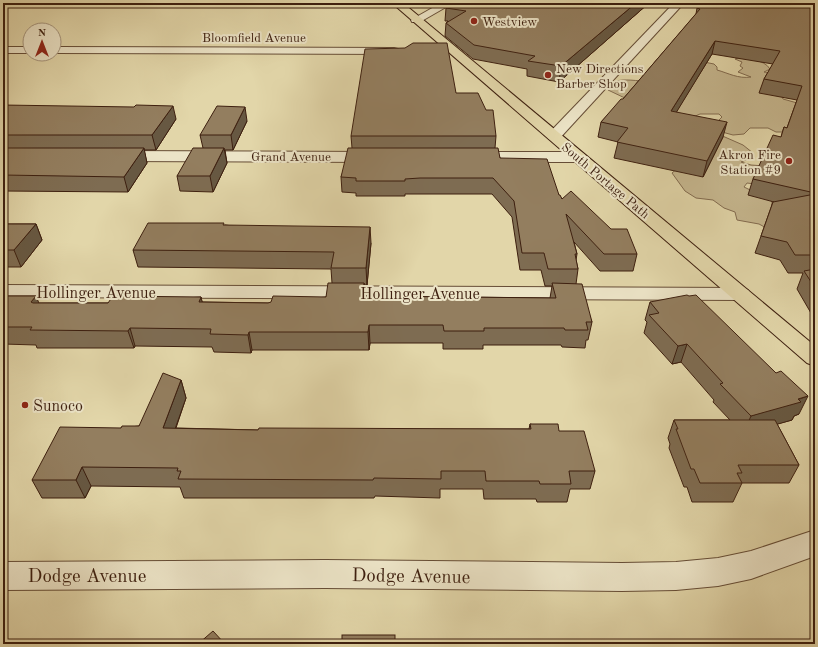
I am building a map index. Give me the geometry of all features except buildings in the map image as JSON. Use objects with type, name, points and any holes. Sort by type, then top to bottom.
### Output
[{"type":"main road","name":"South Portage Path","points":[[397,3],[416,20],[445,51],[554,136],[815,358]]},
{"type":"street","points":[[416,20],[448,3]]},
{"type":"street","points":[[554,136],[679,3]]},
{"type":"street","points":[[3,50],[22,50]]},
{"type":"street","name":"Bloomfield Avenue","points":[[62,50],[406,51]]},
{"type":"street","name":"Grand Avenue","points":[[98,156],[390,157]]},
{"type":"street","points":[[454,157],[578,157]]},
{"type":"street","name":"Hollinger Avenue","points":[[3,291],[741,294]]},
{"type":"street","name":"Dodge Avenue","points":[[3,576],[325,574],[622,577],[676,576],[718,572],[751,565],[815,543]]},
{"type":"shaded area","points":[[735,59],[755,60],[764,63],[770,69],[764,72],[772,73],[783,99],[815,108],[793,132],[776,132],[768,128],[750,128],[744,134],[733,135],[722,132],[719,120],[722,117],[719,114],[700,114],[693,117],[718,134],[743,145],[753,153],[751,158],[741,162],[751,165],[765,166],[763,185],[747,183],[744,187],[769,199],[772,202],[770,230],[759,224],[737,220],[735,212],[724,208],[713,200],[696,198],[685,191],[672,173],[678,168],[627,99],[608,90],[617,81],[623,80],[640,81],[684,88],[692,87],[685,83],[704,62],[714,64],[717,67],[717,70],[742,77],[751,77],[738,72],[743,68],[740,66],[742,62]]},
{"type":"place","name":"Westview","points":[[474,21]]},
{"type":"place","name":"New Directions Barber Shop","points":[[548,75]]},
{"type":"place","name":"Akron Fire Station #9","points":[[789,161]]},
{"type":"place","name":"Sunoco","points":[[25,405]]}]
